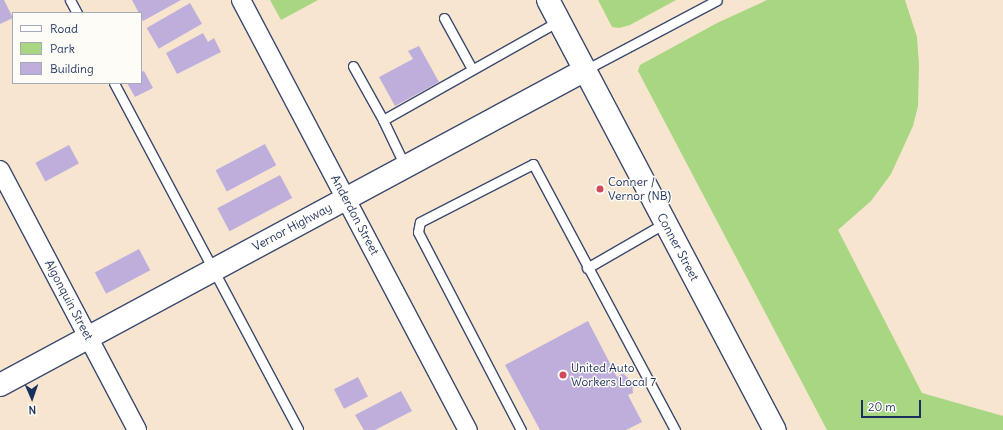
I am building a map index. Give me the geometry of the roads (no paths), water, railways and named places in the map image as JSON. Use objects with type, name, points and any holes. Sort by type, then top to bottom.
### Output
[{"type":"street","name":"Anderdon Street","points":[[241,0],[468,430]]},
{"type":"street","name":"Conner Street","points":[[548,0],[775,430]]},
{"type":"street","name":"Vernor Highway","points":[[0,385],[585,70]]},
{"type":"street","name":"Algonquin Street","points":[[0,170],[137,430]]},
{"type":"lane","points":[[70,0],[76,12]]},
{"type":"lane","points":[[585,70],[717,0]]},
{"type":"lane","points":[[444,18],[472,69]]},
{"type":"lane","points":[[383,120],[559,21]]},
{"type":"lane","points":[[353,66],[383,120],[405,166]]},
{"type":"lane","points":[[115,84],[298,429]]},
{"type":"lane","points":[[521,430],[424,247],[418,232],[420,222],[533,164],[587,268],[675,430]]},
{"type":"lane","points":[[587,268],[665,223]]},
{"type":"place","name":"Conner / Vernor (NB)","points":[[600,189]]},
{"type":"place","name":"United Auto Workers Local 7","points":[[563,375]]}]
